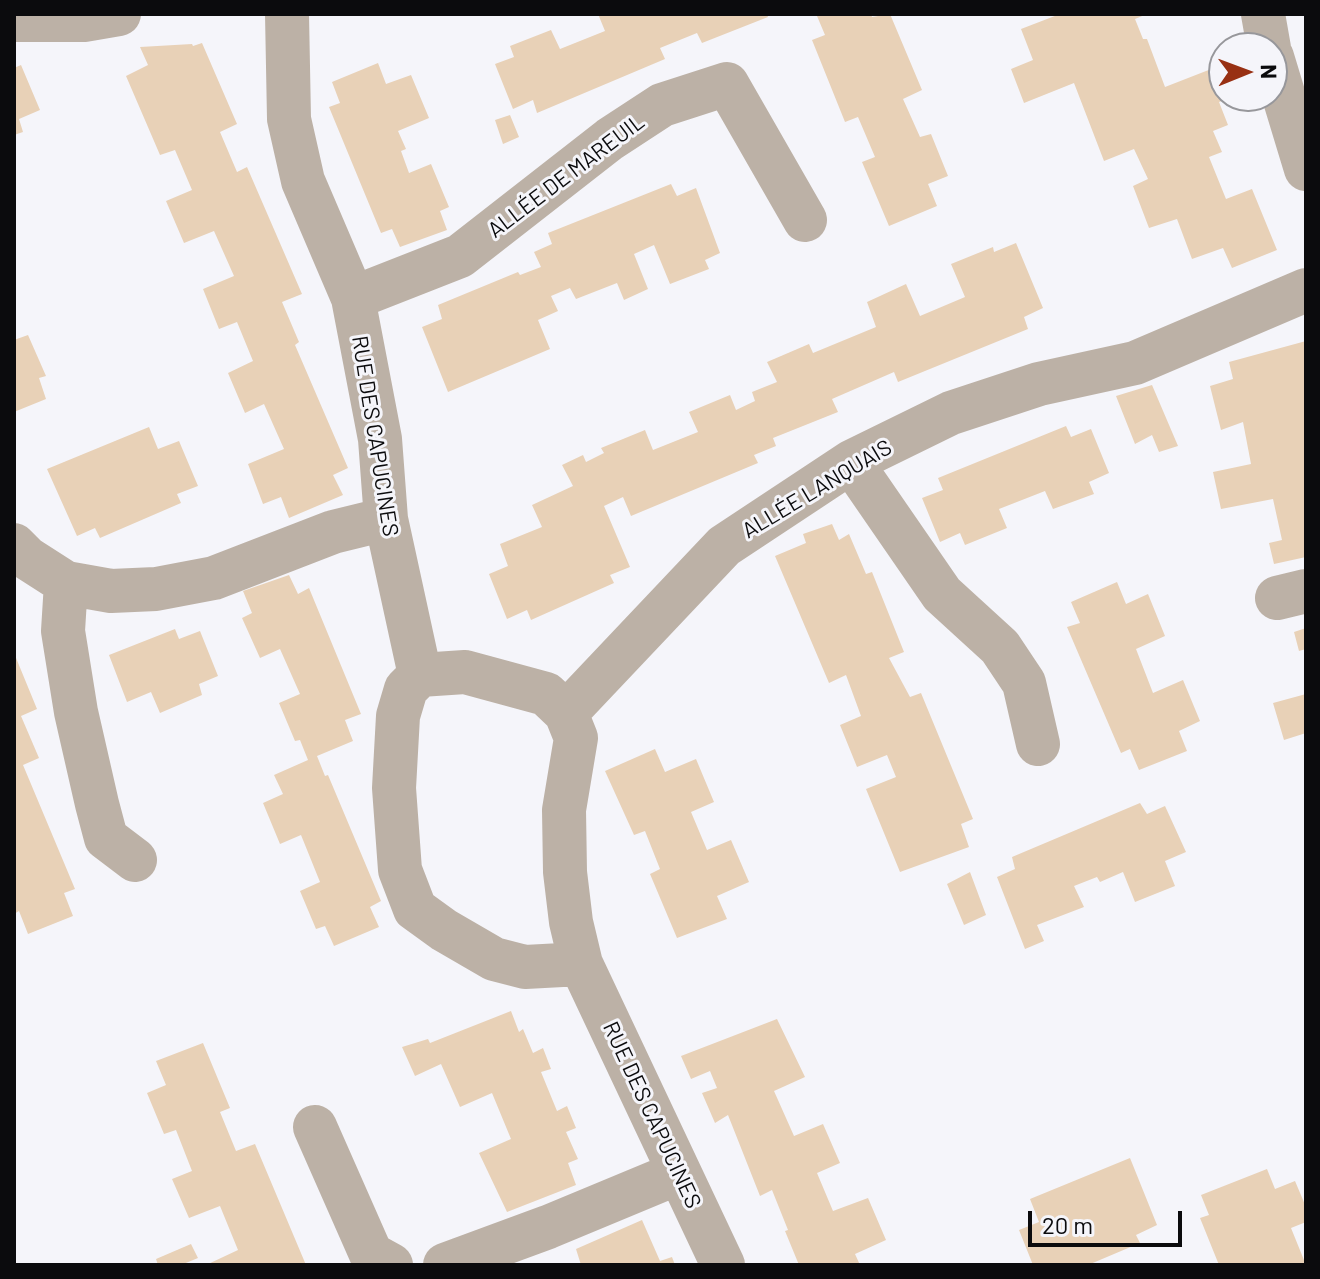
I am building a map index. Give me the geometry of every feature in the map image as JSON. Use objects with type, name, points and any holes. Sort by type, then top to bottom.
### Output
[{"type":"street","points":[[14,20],[84,20],[119,14]]},
{"type":"street","name":"RUE DES CAPUCINES","points":[[287,14],[289,119],[303,181],[353,298],[380,439],[386,519],[420,675]]},
{"type":"street","name":"ALLÉE DE MAREUIL","points":[[353,298],[460,256],[610,139],[662,105],[727,84],[805,220]]},
{"type":"street","points":[[1288,110],[1306,169]]},
{"type":"street","name":"ALLÉE LANQUAIS","points":[[566,713],[724,546],[851,462],[951,413],[1039,384],[1135,363],[1306,290]]},
{"type":"street","points":[[851,462],[942,594],[1000,647],[1024,683],[1038,744]]},
{"type":"street","points":[[14,545],[27,558],[66,583],[111,591],[156,589],[214,578],[333,532],[386,519]]},
{"type":"street","points":[[66,583],[63,631],[76,712],[97,804],[106,838],[135,860]]},
{"type":"street","points":[[566,713],[546,694],[465,672],[420,675],[406,689],[398,716],[394,788],[400,870],[415,909],[494,959],[525,967],[581,964]]},
{"type":"street","name":"RUE DES CAPUCINES","points":[[566,713],[576,738],[564,810],[565,872],[571,922],[581,964],[723,1265]]},
{"type":"street","points":[[315,1127],[371,1254],[391,1265]]},
{"type":"street","points":[[445,1265],[548,1227],[678,1173]]},
{"type":"building","points":[[598,14],[767,14],[768,17],[702,43],[697,33],[660,48],[665,59],[537,113],[533,100],[513,109],[495,64],[514,57],[510,46],[551,30],[560,49],[605,31]]},
{"type":"building","points":[[871,14],[872,17],[890,14],[922,90],[903,99],[920,137],[931,134],[948,176],[928,184],[937,206],[889,226],[862,162],[875,157],[858,117],[845,122],[812,40],[825,35],[817,16]]},
{"type":"building","points":[[1060,14],[1147,14],[1135,19],[1143,39],[1147,39],[1165,87],[1208,70],[1208,112],[1223,112],[1228,125],[1213,131],[1222,152],[1209,157],[1226,199],[1252,189],[1277,250],[1232,268],[1223,248],[1192,259],[1177,219],[1149,228],[1133,186],[1148,179],[1134,149],[1104,161],[1074,83],[1024,103],[1011,69],[1033,60],[1021,29]]},
{"type":"building","points":[[202,43],[237,124],[220,132],[237,172],[247,167],[302,294],[282,302],[299,342],[295,345],[348,468],[333,475],[343,495],[289,518],[281,497],[263,504],[248,464],[284,449],[264,404],[245,413],[228,373],[253,361],[237,322],[219,329],[203,289],[234,276],[214,231],[184,243],[166,201],[192,190],[175,150],[160,155],[126,76],[148,65],[140,47],[193,46]]},
{"type":"building","points":[[378,63],[386,84],[411,75],[429,118],[398,131],[406,149],[401,151],[409,173],[431,164],[449,207],[440,211],[447,230],[400,247],[392,229],[381,233],[329,107],[340,103],[332,82]]},
{"type":"building","points":[[21,65],[40,110],[19,119],[23,132],[14,135],[14,68]]},
{"type":"building","points":[[510,115],[519,137],[503,144],[495,120]]},
{"type":"building","points":[[671,184],[677,196],[696,188],[720,253],[705,260],[709,269],[670,284],[654,245],[634,254],[648,289],[624,300],[617,283],[576,299],[570,288],[551,296],[558,311],[538,320],[550,349],[448,392],[422,327],[442,319],[438,305],[518,272],[520,275],[541,267],[534,252],[552,244],[548,233]]},
{"type":"building","points":[[1016,243],[1043,308],[1024,317],[1028,329],[898,382],[894,372],[832,399],[838,412],[773,438],[776,446],[754,455],[758,463],[631,516],[623,497],[604,506],[630,567],[610,575],[614,583],[531,620],[527,610],[507,619],[489,574],[508,566],[500,544],[542,527],[532,505],[573,486],[562,465],[583,455],[586,462],[604,453],[601,448],[645,430],[653,450],[698,432],[689,412],[730,395],[736,410],[755,401],[752,392],[777,382],[767,362],[809,344],[813,353],[876,327],[867,302],[906,284],[920,316],[965,297],[951,264],[993,247],[994,252]]},
{"type":"building","points":[[28,335],[46,376],[39,378],[46,399],[14,412],[14,340]]},
{"type":"building","points":[[1306,341],[1306,557],[1274,564],[1269,543],[1282,540],[1273,499],[1221,509],[1213,472],[1251,464],[1243,422],[1221,430],[1210,386],[1233,379],[1229,362]]},
{"type":"building","points":[[1152,385],[1178,446],[1159,452],[1152,435],[1135,444],[1116,396]]},
{"type":"building","points":[[1066,426],[1071,437],[1091,429],[1109,473],[1089,482],[1094,494],[1053,509],[1045,491],[999,509],[1007,528],[965,545],[960,533],[940,542],[922,498],[943,490],[938,478]]},
{"type":"building","points":[[149,427],[158,449],[179,441],[198,486],[177,494],[181,503],[100,538],[95,528],[77,536],[47,469]]},
{"type":"building","points":[[832,524],[839,540],[849,534],[866,574],[872,572],[904,652],[889,658],[910,697],[921,693],[973,819],[961,824],[969,847],[900,872],[866,789],[896,777],[887,755],[857,767],[840,725],[861,716],[846,675],[829,683],[775,556],[806,543],[803,534]]},
{"type":"building","points":[[289,575],[298,594],[309,588],[361,714],[345,720],[353,741],[317,756],[381,901],[370,907],[379,927],[334,946],[325,926],[316,929],[300,891],[320,882],[301,835],[280,844],[263,803],[283,794],[274,775],[308,760],[300,740],[295,741],[279,703],[300,694],[280,649],[260,658],[242,618],[252,613],[243,591]]},
{"type":"building","points":[[1117,582],[1126,604],[1148,594],[1165,636],[1136,649],[1153,693],[1183,680],[1200,721],[1179,731],[1187,751],[1139,770],[1130,749],[1121,753],[1067,627],[1080,623],[1071,602]]},
{"type":"building","points":[[1306,628],[1306,649],[1299,651],[1294,632]]},
{"type":"building","points":[[175,629],[179,639],[200,631],[218,676],[199,684],[202,695],[160,713],[151,692],[127,702],[109,655]]},
{"type":"building","points":[[14,653],[37,709],[21,716],[39,758],[23,765],[75,889],[64,893],[73,916],[28,934],[19,911],[14,914]]},
{"type":"building","points":[[1306,694],[1306,733],[1284,740],[1273,703]]},
{"type":"building","points":[[655,749],[665,772],[696,759],[714,802],[691,812],[707,850],[731,840],[749,882],[717,896],[727,919],[677,938],[650,874],[660,869],[645,831],[634,835],[605,771]]},
{"type":"building","points":[[1140,803],[1147,814],[1165,806],[1186,852],[1165,861],[1175,886],[1135,902],[1123,872],[1100,882],[1097,877],[1074,886],[1084,907],[1037,925],[1044,941],[1025,949],[997,877],[1015,869],[1012,857]]},
{"type":"building","points":[[970,872],[986,915],[964,925],[947,884]]},
{"type":"building","points":[[511,1011],[519,1032],[523,1029],[533,1053],[543,1048],[551,1069],[541,1072],[557,1111],[567,1106],[576,1128],[566,1132],[578,1159],[568,1163],[576,1185],[507,1212],[479,1153],[511,1139],[492,1093],[460,1107],[441,1064],[415,1076],[402,1047],[428,1039],[430,1043]]},
{"type":"building","points":[[777,1019],[805,1077],[774,1091],[794,1136],[823,1124],[840,1163],[817,1173],[833,1211],[868,1198],[886,1240],[855,1254],[860,1265],[799,1265],[772,1190],[760,1196],[728,1115],[715,1123],[702,1093],[717,1088],[710,1071],[691,1079],[681,1056]]},
{"type":"building","points":[[203,1043],[230,1108],[220,1112],[236,1151],[255,1144],[306,1265],[206,1265],[238,1250],[220,1206],[189,1218],[172,1179],[192,1171],[176,1130],[164,1134],[147,1093],[166,1085],[156,1061]]},
{"type":"building","points":[[1130,1158],[1157,1225],[1136,1235],[1140,1243],[1088,1265],[1033,1265],[1019,1230],[1039,1222],[1030,1199]]},
{"type":"building","points":[[1267,1169],[1275,1189],[1295,1181],[1306,1207],[1306,1222],[1291,1228],[1306,1265],[1219,1265],[1200,1218],[1209,1215],[1201,1195]]},
{"type":"building","points":[[642,1220],[660,1261],[672,1257],[675,1265],[581,1265],[576,1249]]},
{"type":"building","points":[[191,1244],[198,1258],[181,1265],[158,1265],[156,1259]]}]
